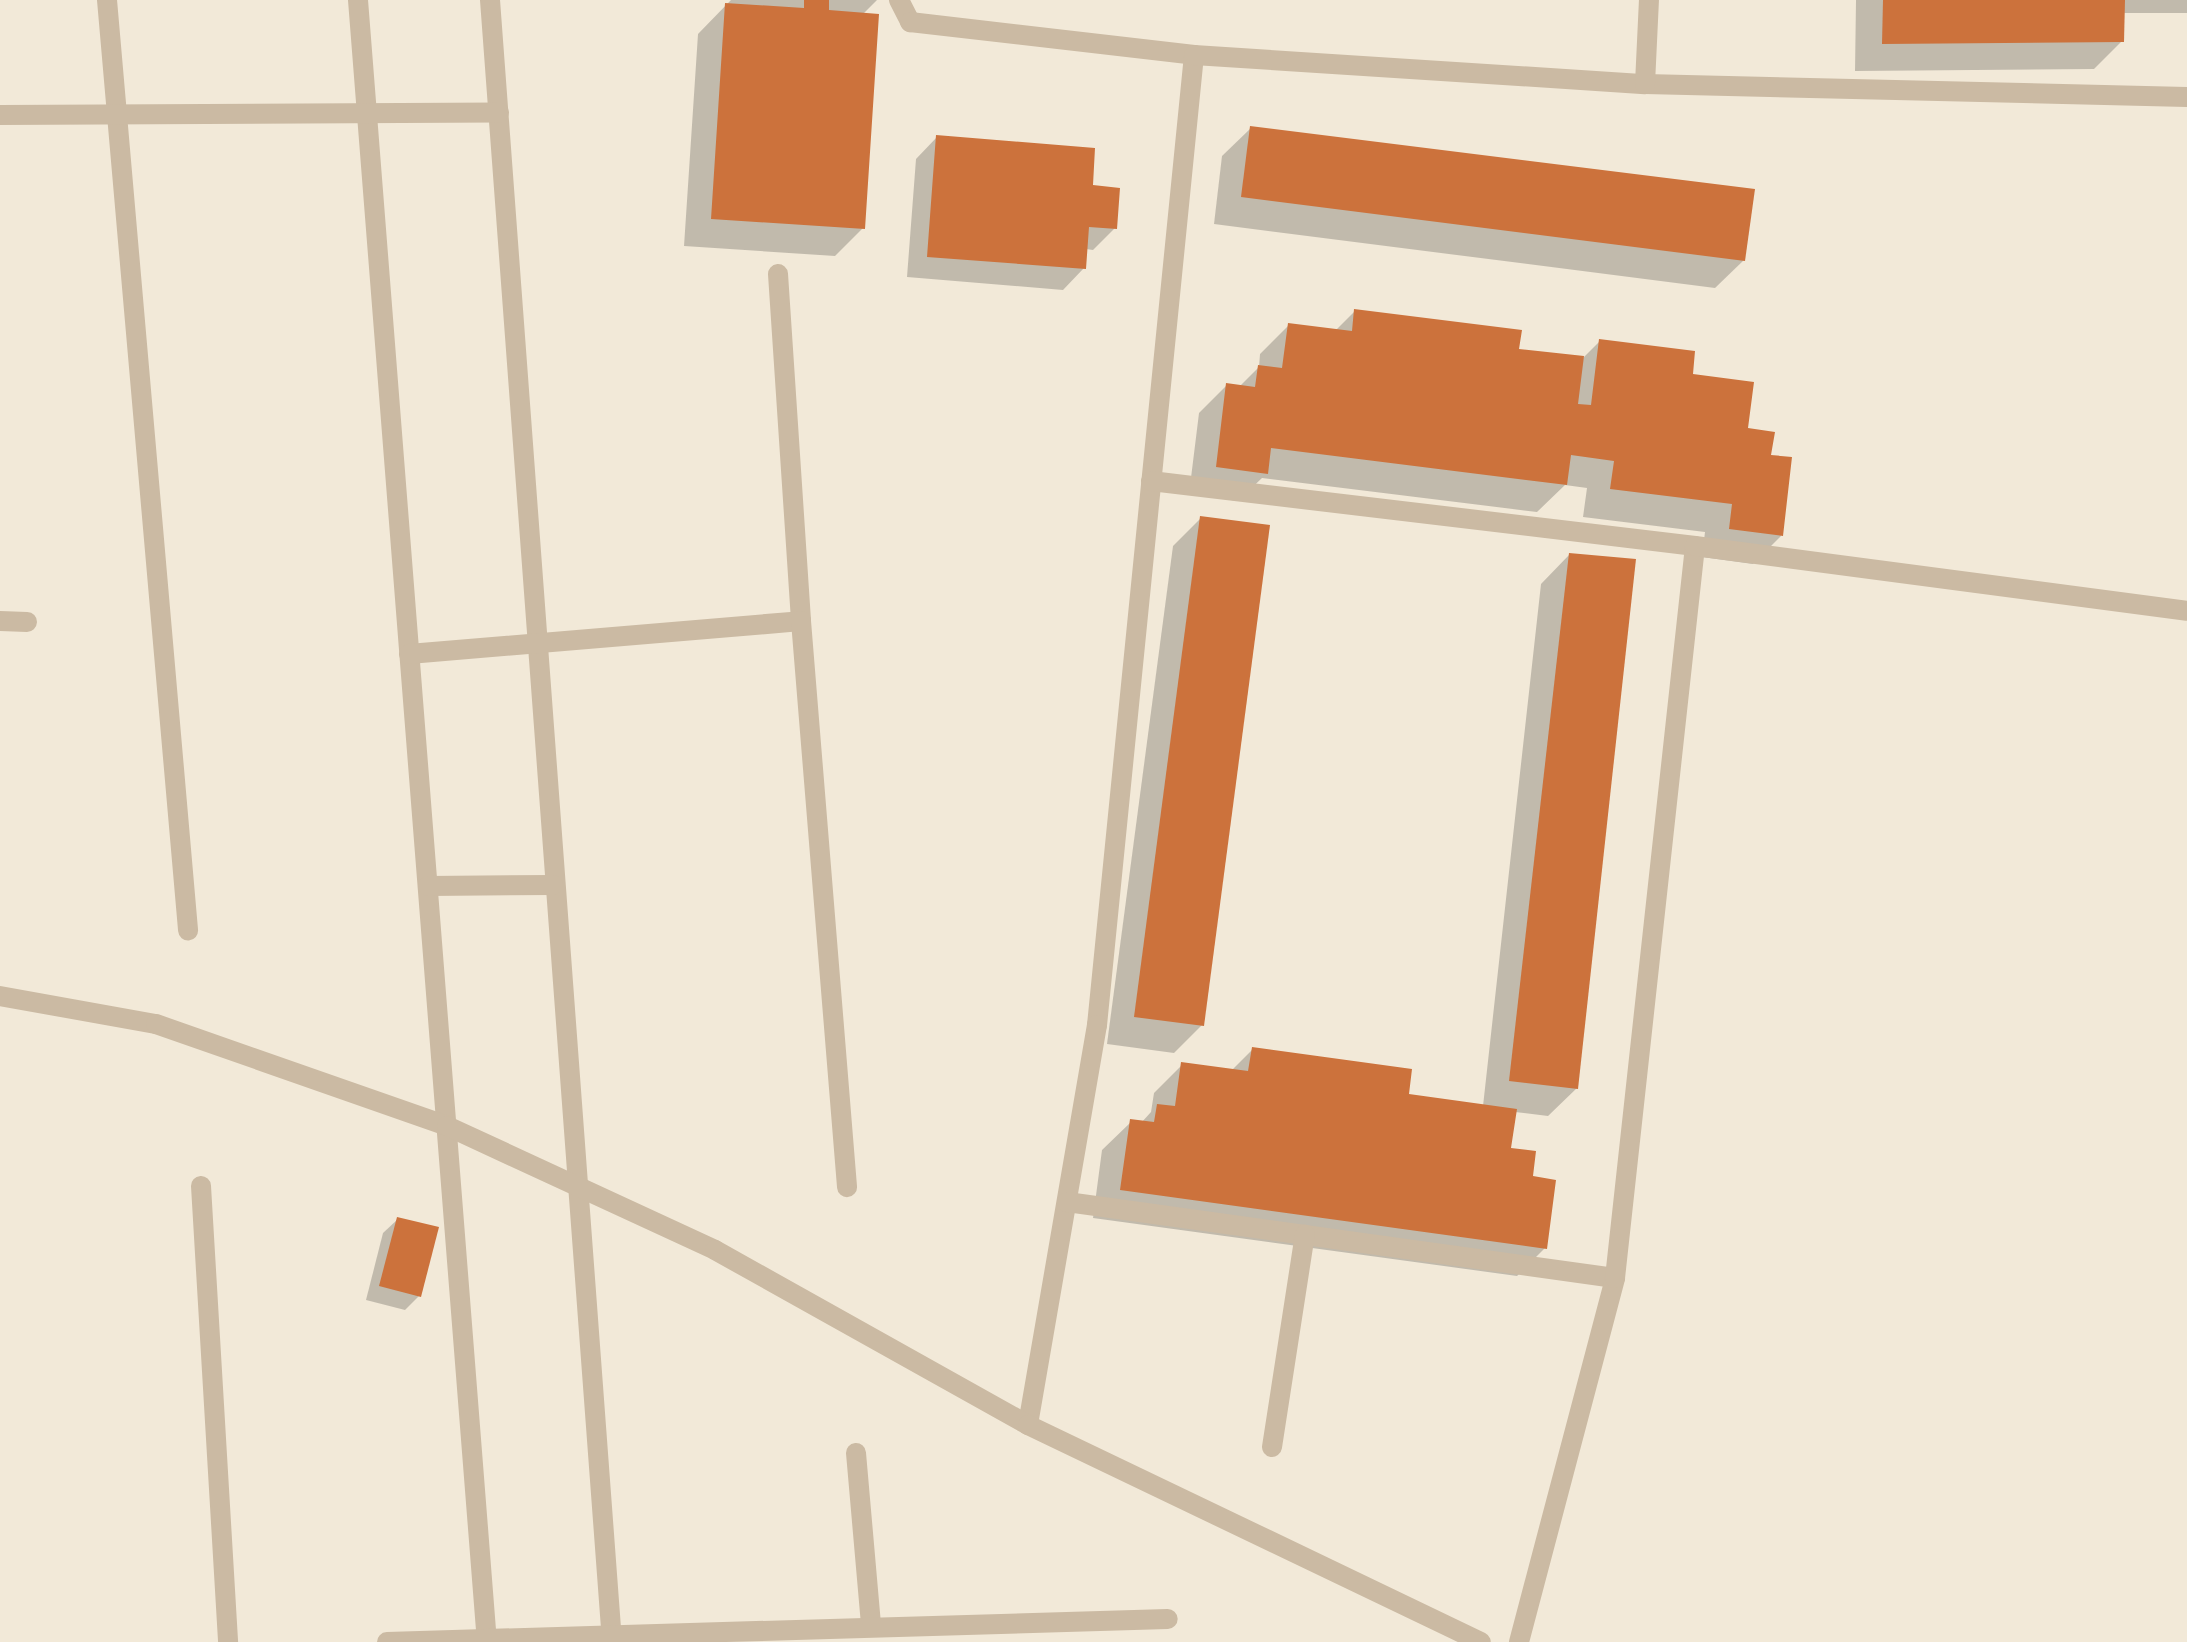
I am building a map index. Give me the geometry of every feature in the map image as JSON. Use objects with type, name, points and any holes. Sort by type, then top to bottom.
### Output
[{"type":"street","points":[[107,0],[188,930]]},
{"type":"street","points":[[358,0],[487,1640]]},
{"type":"street","points":[[490,0],[553,885],[612,1638]]},
{"type":"street","points":[[899,0],[910,22],[1194,55],[1645,84],[2187,97]]},
{"type":"street","points":[[1645,84],[1649,0]]},
{"type":"street","points":[[1028,1425],[1097,1025],[1194,55]]},
{"type":"street","points":[[0,115],[366,110],[499,112]]},
{"type":"street","points":[[778,274],[801,621],[847,1187]]},
{"type":"street","points":[[1151,481],[1695,546],[2187,611]]},
{"type":"street","points":[[1519,1642],[1615,1278],[1695,546]]},
{"type":"street","points":[[0,621],[27,622]]},
{"type":"street","points":[[409,654],[801,621]]},
{"type":"street","points":[[428,886],[553,885]]},
{"type":"street","points":[[0,996],[156,1024],[447,1126],[576,1183],[715,1250],[1028,1425],[1481,1642]]},
{"type":"street","points":[[201,1186],[228,1642]]},
{"type":"street","points":[[1067,1202],[1615,1278]]},
{"type":"street","points":[[1272,1447],[1305,1235]]},
{"type":"street","points":[[856,1453],[871,1626]]},
{"type":"street","points":[[387,1642],[612,1638],[871,1626],[1168,1619]]},
{"type":"building","points":[[804,0],[829,0],[829,10],[879,14],[865,229],[711,219],[725,3],[804,8]]},
{"type":"building","points":[[1883,0],[2125,0],[2124,42],[1882,44]]},
{"type":"building","points":[[1250,126],[1755,189],[1745,261],[1241,197]]},
{"type":"building","points":[[936,135],[1095,148],[1093,185],[1120,188],[1117,229],[1089,227],[1086,269],[927,257]]},
{"type":"building","points":[[1354,309],[1522,330],[1519,349],[1584,356],[1578,404],[1591,405],[1599,339],[1695,351],[1693,374],[1754,382],[1748,428],[1775,432],[1771,455],[1792,457],[1783,536],[1729,529],[1732,504],[1610,489],[1614,461],[1571,455],[1567,485],[1271,448],[1268,474],[1216,467],[1226,383],[1255,387],[1258,365],[1282,368],[1288,323],[1352,331]]},
{"type":"building","points":[[1200,516],[1270,525],[1204,1026],[1134,1017]]},
{"type":"building","points":[[1569,553],[1636,559],[1578,1089],[1509,1081]]},
{"type":"building","points":[[1252,1047],[1412,1069],[1409,1094],[1517,1109],[1511,1148],[1536,1151],[1533,1176],[1556,1180],[1547,1249],[1120,1190],[1130,1119],[1154,1122],[1157,1104],[1175,1106],[1181,1062],[1248,1071]]},
{"type":"building","points":[[397,1217],[439,1227],[421,1297],[379,1286]]}]
